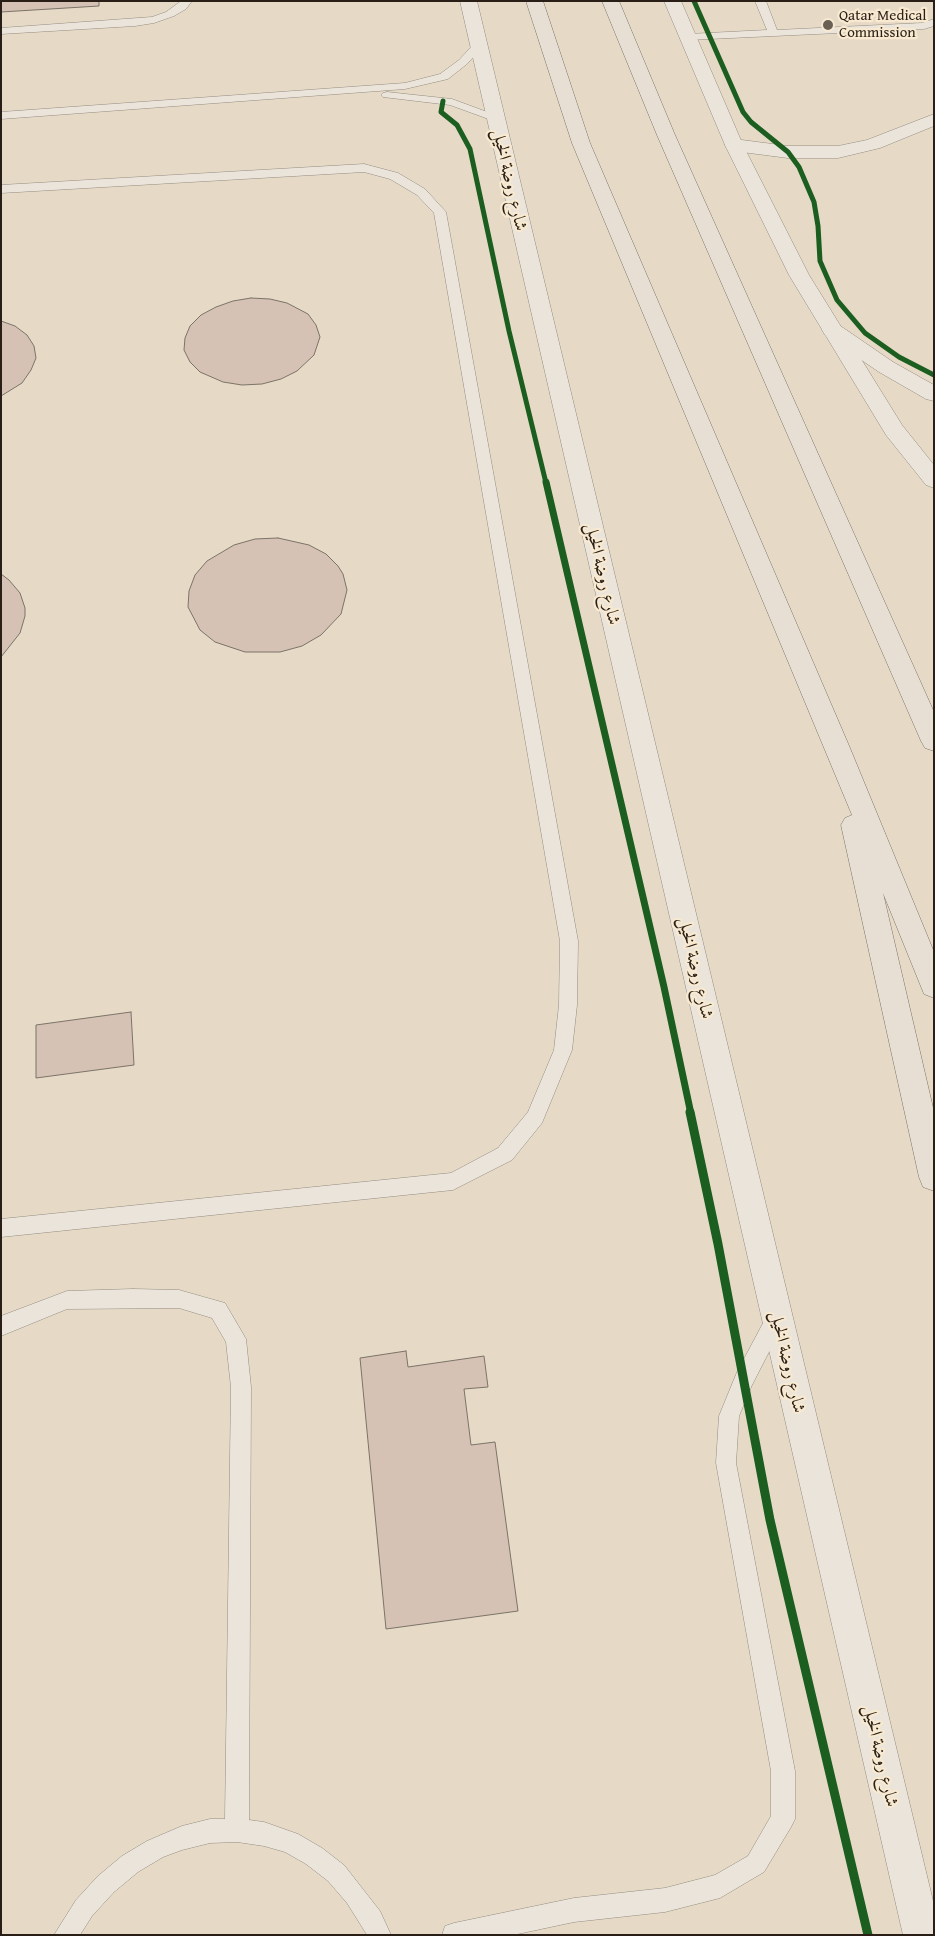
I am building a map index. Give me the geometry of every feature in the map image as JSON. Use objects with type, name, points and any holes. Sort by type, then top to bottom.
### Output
[{"type":"highway","points":[[534,1],[581,143],[837,748],[934,986]]},
{"type":"highway","points":[[610,1],[666,135],[934,740]]},
{"type":"highway","points":[[837,748],[934,1177]]},
{"type":"street","name":"شارع روضة الخيل","points":[[468,1],[477,47],[922,1935]]},
{"type":"street","points":[[672,1],[734,145],[799,275],[894,430],[934,480]]},
{"type":"street","points":[[734,145],[788,152],[838,152],[873,144],[934,119]]},
{"type":"street","points":[[832,330],[886,367],[934,394]]},
{"type":"lane","points":[[1,31],[135,23],[154,20],[170,14],[182,7],[187,1]]},
{"type":"lane","points":[[760,1],[772,32]]},
{"type":"lane","points":[[688,37],[924,26],[934,22]]},
{"type":"lane","points":[[1,116],[331,93],[405,86],[444,77],[463,62],[477,47]]},
{"type":"lane","points":[[331,93],[372,94],[452,102],[494,118]]},
{"type":"lane","points":[[1,189],[364,168],[394,176],[421,192],[440,212],[569,941],[568,1005],[563,1050],[535,1117],[505,1154],[454,1181],[1,1228]]},
{"type":"lane","points":[[1,1326],[67,1300],[179,1299],[218,1310],[236,1339],[241,1387],[237,1830]]},
{"type":"lane","points":[[454,1935],[574,1910],[665,1900],[720,1886],[756,1864],[783,1819],[783,1771],[726,1462],[729,1416],[744,1379],[777,1317]]},
{"type":"lane","points":[[66,1935],[84,1908],[106,1884],[130,1864],[155,1849],[182,1838],[210,1831],[237,1830],[264,1834],[290,1842],[314,1856],[336,1873],[356,1894],[372,1919],[379,1935]]},
{"type":"building","points":[[1,1],[99,1],[99,6],[1,12]]},
{"type":"building","points":[[251,298],[270,299],[287,303],[308,314],[316,325],[320,337],[314,355],[297,371],[281,379],[262,384],[242,385],[223,382],[200,372],[190,362],[184,350],[185,338],[190,326],[201,315],[216,307],[233,301]]},
{"type":"building","points":[[1,321],[15,326],[27,335],[34,346],[36,358],[31,370],[22,383],[1,396]]},
{"type":"building","points":[[278,538],[309,545],[326,554],[338,566],[343,574],[347,590],[341,614],[321,635],[302,646],[280,652],[245,652],[215,642],[200,630],[188,607],[189,591],[195,575],[207,561],[234,545],[255,539]]},
{"type":"building","points":[[1,574],[20,593],[25,608],[25,616],[20,633],[1,657]]},
{"type":"building","points":[[131,1012],[134,1065],[36,1078],[36,1025]]},
{"type":"building","points":[[406,1351],[408,1367],[484,1356],[488,1387],[464,1389],[471,1445],[495,1442],[518,1611],[386,1629],[360,1358]]},
{"type":"cycle path","points":[[694,1],[743,112],[751,122],[788,152],[799,167],[814,202],[818,226],[820,261],[837,300],[865,333],[899,357],[934,375]]},
{"type":"cycle path","points":[[443,101],[441,112],[457,125],[470,149],[509,331],[593,678],[664,987],[718,1244],[770,1520],[868,1935]]},
{"type":"place","name":"Qatar Medical Commission","points":[[828,25]]}]
